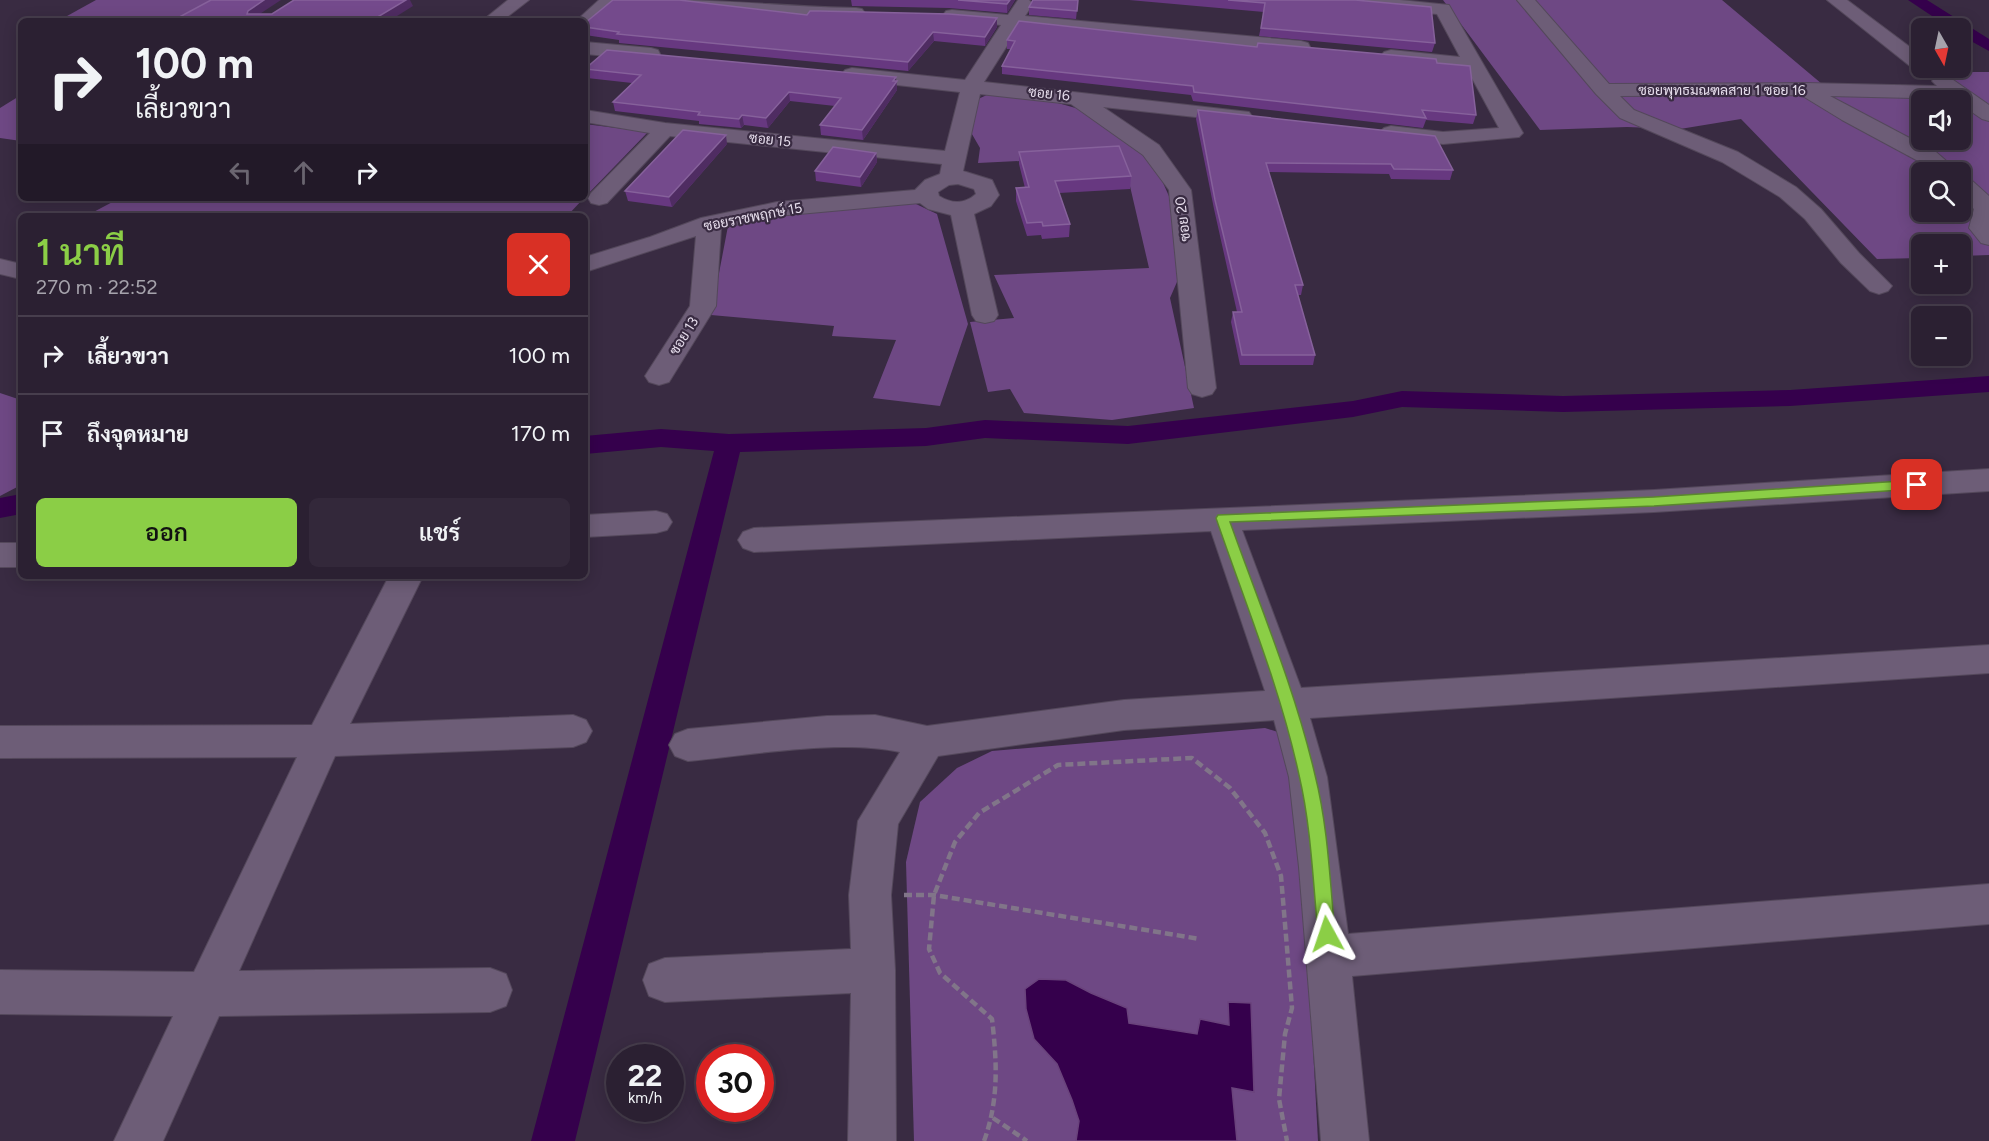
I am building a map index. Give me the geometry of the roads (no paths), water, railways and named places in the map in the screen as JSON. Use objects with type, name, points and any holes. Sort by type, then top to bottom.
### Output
[{"type":"street","points":[[494,18],[520,0]]},
{"type":"street","points":[[588,18],[610,0]]},
{"type":"street","points":[[675,0],[800,12],[874,13]]},
{"type":"street","points":[[926,196],[926,191],[952,169],[972,86],[1027,0]]},
{"type":"street","points":[[1339,0],[1443,9],[1512,132],[1443,138],[1372,130]]},
{"type":"street","points":[[1526,0],[1603,90],[1627,114],[1730,157],[1788,192],[1813,214],[1850,258],[1879,286]]},
{"type":"street","points":[[1836,0],[1911,58]]},
{"type":"street","points":[[939,14],[1321,49]]},
{"type":"street","points":[[588,48],[667,56]]},
{"type":"street","points":[[1368,54],[1474,64]]},
{"type":"street","name":"ซอย 16","points":[[831,72],[1265,118]]},
{"type":"street","points":[[1939,78],[1956,90]]},
{"type":"street","points":[[1805,89],[1935,162]]},
{"type":"street","name":"ซอยพุทธมณฑลสาย 1 ซอย 16","points":[[1603,90],[1805,89],[1911,92]]},
{"type":"street","name":"ซอย 20","points":[[1075,97],[1151,150],[1180,190],[1202,388]]},
{"type":"street","points":[[1971,101],[1989,115]]},
{"type":"street","name":"ซอย 15","points":[[588,116],[952,169]]},
{"type":"street","points":[[599,198],[665,129]]},
{"type":"street","points":[[952,169],[984,185],[987,190],[985,200],[961,209],[985,315]]},
{"type":"street","points":[[1971,192],[1984,204],[1986,209],[1981,228],[1989,238]]},
{"type":"street","name":"ซอยราชพฤกษ์ 15","points":[[588,264],[659,242],[709,223],[777,210],[926,196],[934,204],[961,209]]},
{"type":"street","name":"ซอย 13","points":[[659,376],[703,306],[709,223]]},
{"type":"street","points":[[0,266],[18,271]]},
{"type":"street","points":[[754,540],[1654,501],[1989,480]]},
{"type":"street","points":[[1222,518],[1288,704],[1308,777],[1320,867],[1346,1141]]},
{"type":"street","points":[[588,526],[656,522]]},
{"type":"street","points":[[0,555],[18,555]]},
{"type":"street","points":[[138,1141],[323,741],[404,579]]},
{"type":"street","points":[[688,745],[826,732],[875,731],[927,742],[1124,715],[1989,659]]},
{"type":"street","points":[[0,742],[323,741],[573,731]]},
{"type":"street","points":[[872,1141],[873,970],[870,895],[879,821],[927,742]]},
{"type":"street","points":[[1329,957],[1989,904]]},
{"type":"street","points":[[665,980],[873,970]]},
{"type":"street","points":[[0,992],[206,994],[490,990]]},
{"type":"waterway","points":[[1916,0],[1989,46]]},
{"type":"waterway","points":[[729,443],[926,437],[985,429],[1128,435],[1353,409],[1402,399],[1563,404],[1790,398],[1989,384]]},
{"type":"waterway","points":[[588,445],[661,438],[729,443]]},
{"type":"waterway","points":[[553,1141],[729,443]]},
{"type":"waterway","points":[[0,508],[18,505]]}]
